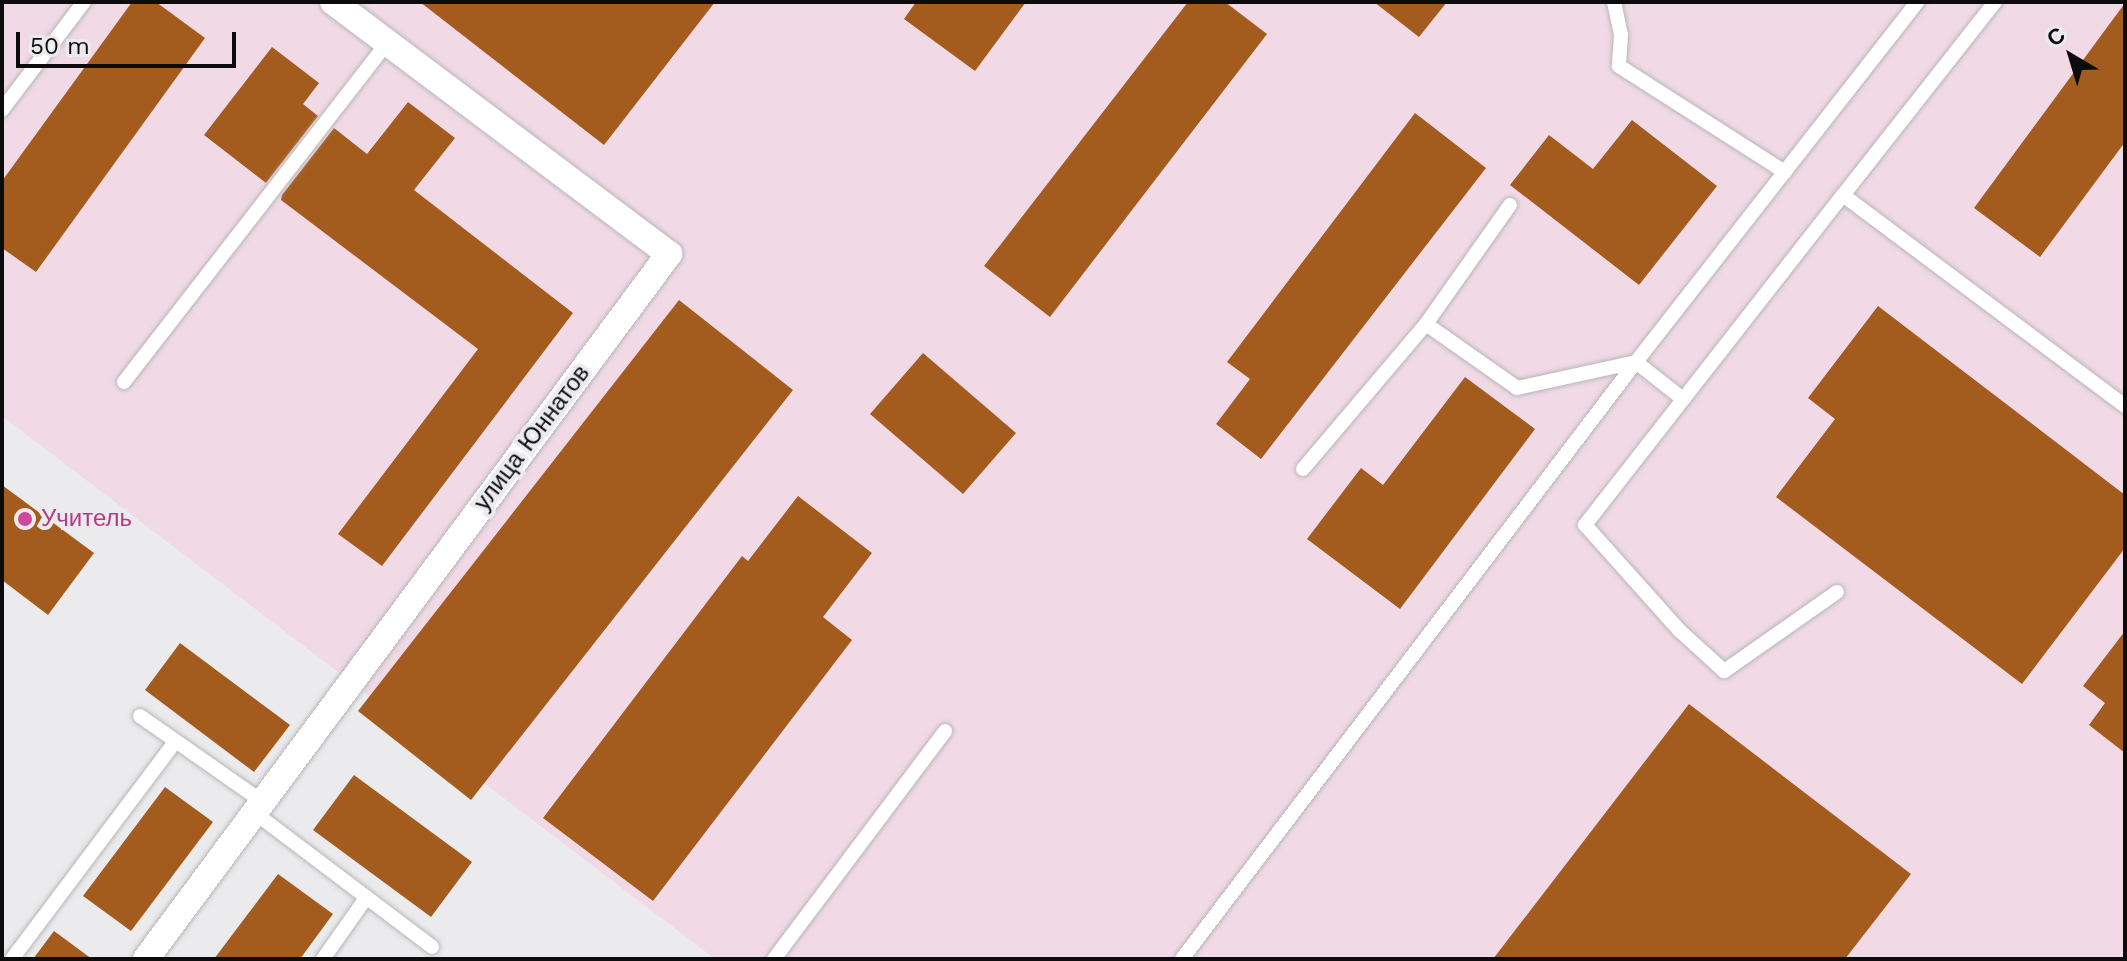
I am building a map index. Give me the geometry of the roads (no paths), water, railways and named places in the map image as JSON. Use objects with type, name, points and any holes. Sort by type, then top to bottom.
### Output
[{"type":"street","name":"улица Юннатов","points":[[146,959],[669,254],[333,2]]},
{"type":"lane","points":[[2,110],[84,2]]},
{"type":"lane","points":[[1614,2],[1621,35],[1619,66],[1785,172]]},
{"type":"lane","points":[[1182,959],[1636,362],[1917,2]]},
{"type":"lane","points":[[1837,592],[1724,671],[1679,630],[1585,525],[1995,2]]},
{"type":"lane","points":[[124,382],[387,43]]},
{"type":"lane","points":[[1843,195],[2125,406]]},
{"type":"lane","points":[[1303,469],[1426,324],[1510,205]]},
{"type":"lane","points":[[1426,324],[1517,388],[1636,362]]},
{"type":"lane","points":[[1636,362],[1683,399]]},
{"type":"lane","points":[[140,716],[259,808],[366,898],[432,947]]},
{"type":"lane","points":[[774,959],[945,731]]},
{"type":"lane","points":[[12,959],[175,742]]},
{"type":"lane","points":[[323,959],[366,898]]},
{"type":"place","name":"Учитель","points":[[25,519]]}]
